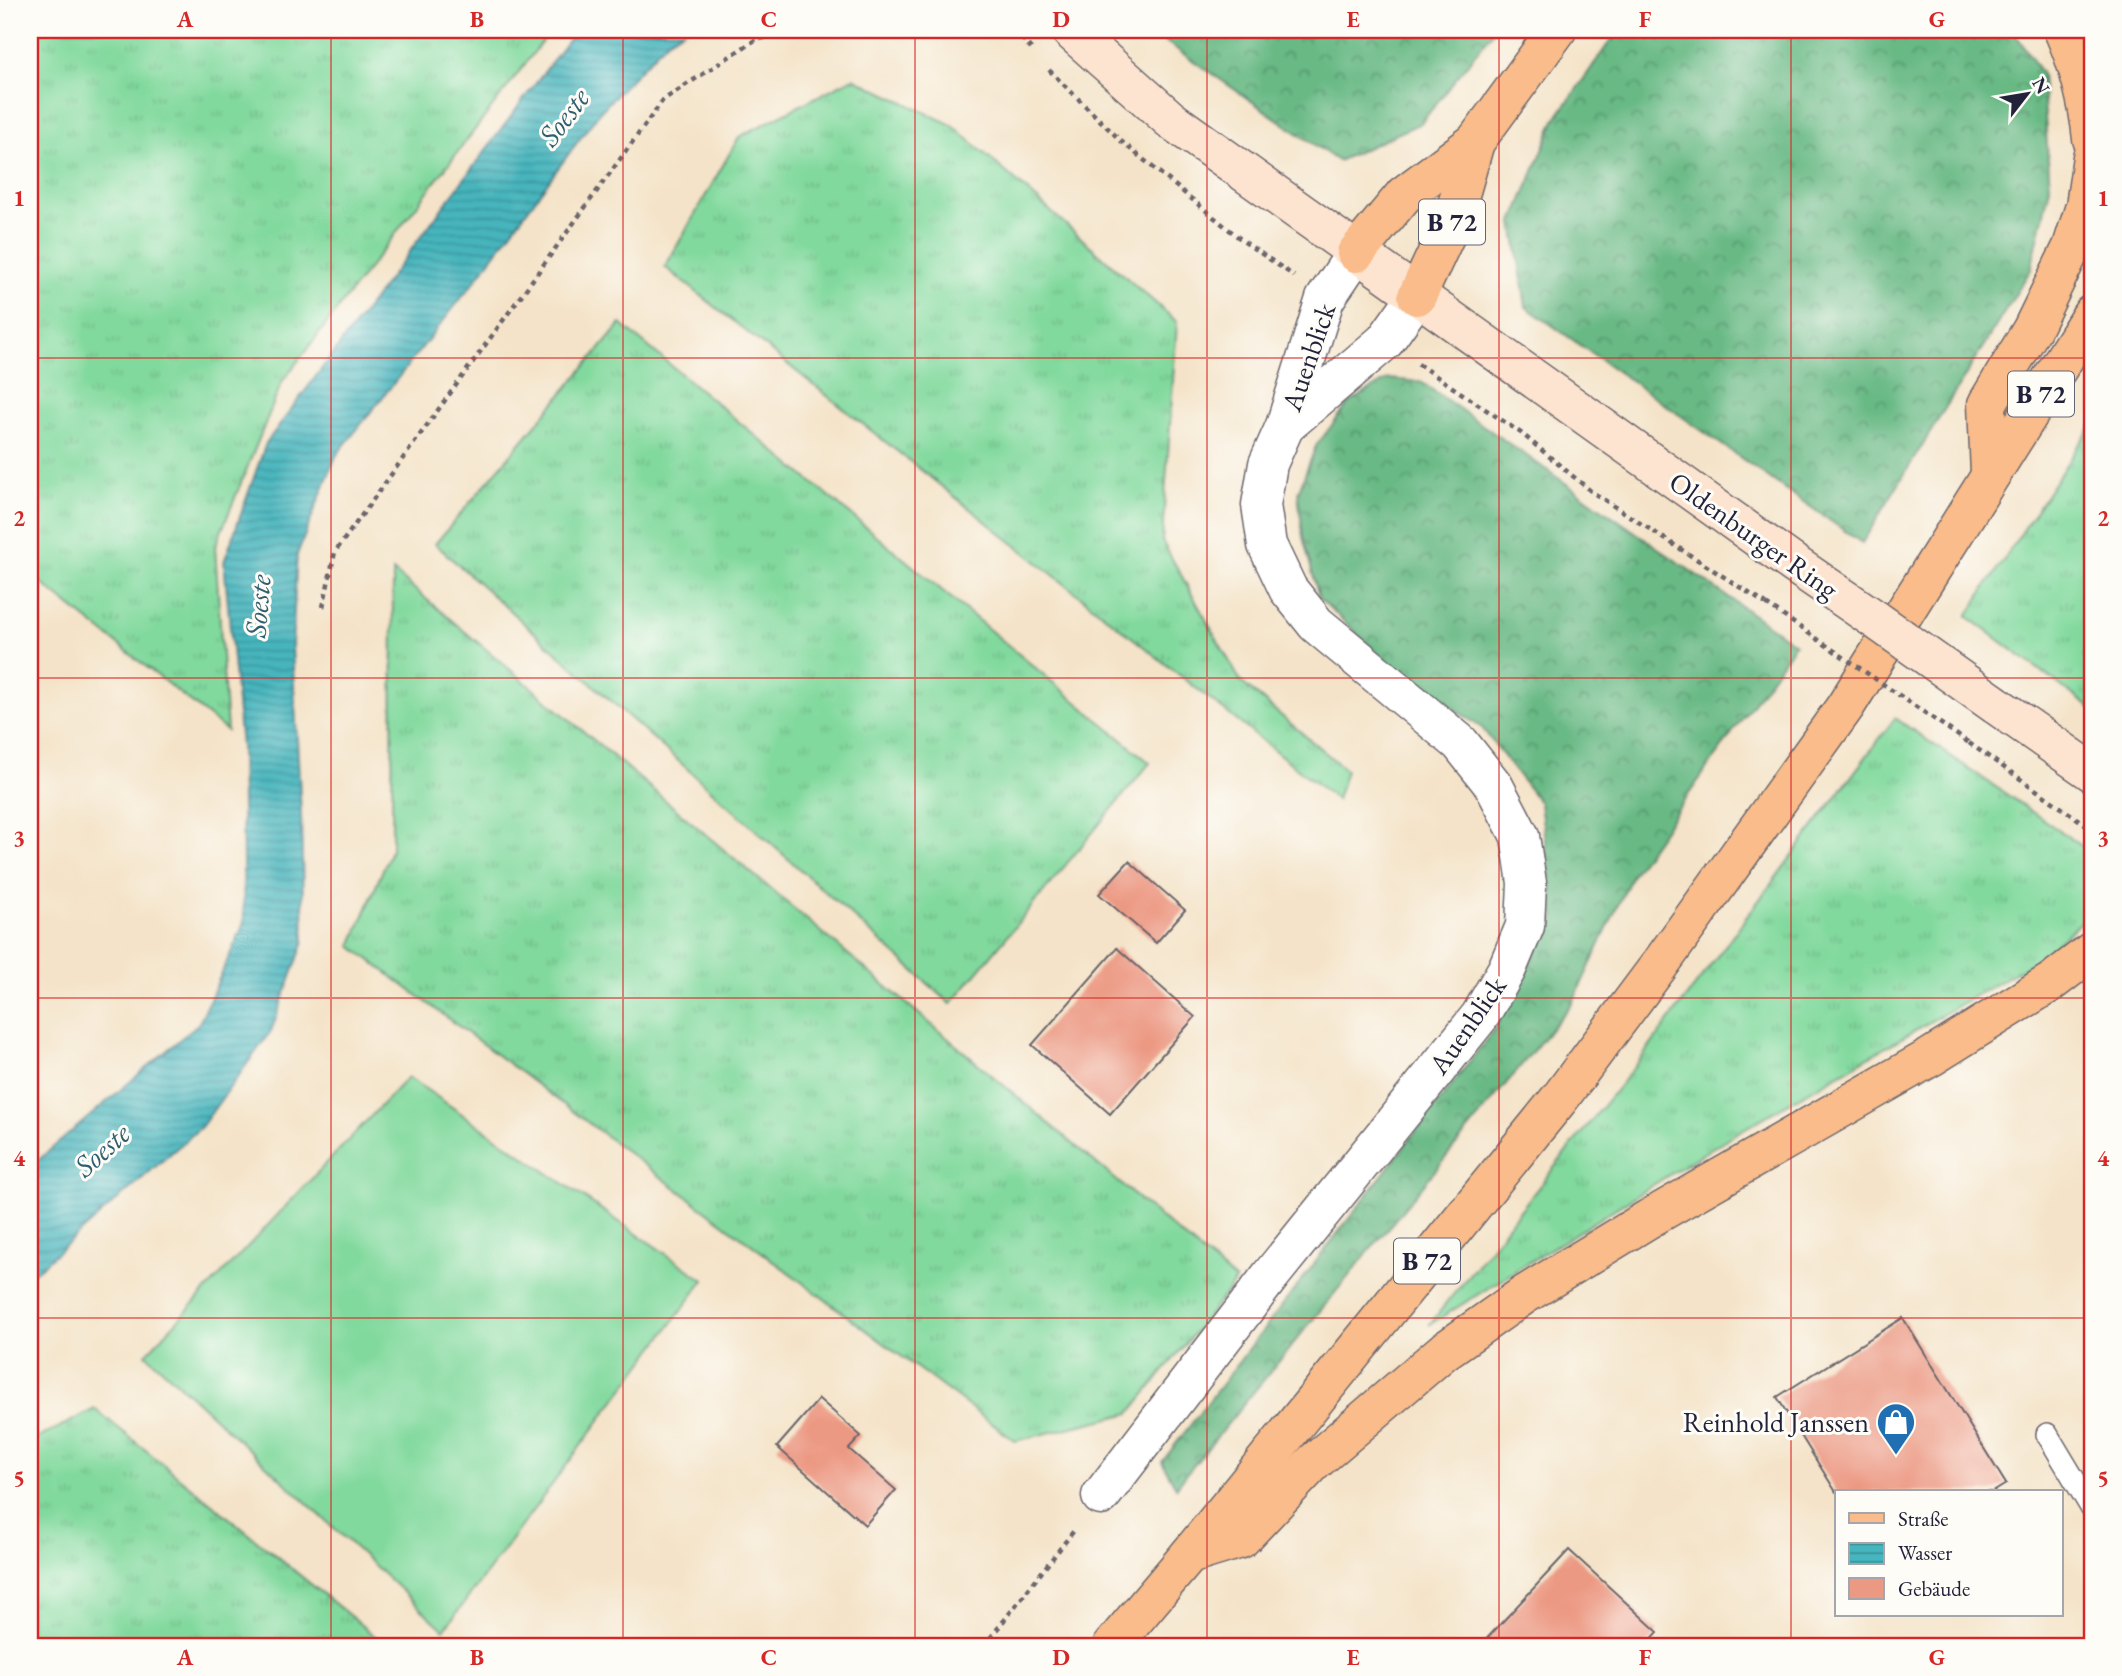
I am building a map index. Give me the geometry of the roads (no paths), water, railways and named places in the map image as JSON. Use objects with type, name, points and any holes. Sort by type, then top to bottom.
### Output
[{"type":"main road","name":"Oldenburger Ring","points":[[1070,30],[1171,120],[1794,564],[2092,772]]},
{"type":"main road","name":"B 72","points":[[1356,253],[1404,195],[1475,142],[1557,30]]},
{"type":"main road","points":[[2063,30],[2076,59],[2089,107],[2092,139]]},
{"type":"main road","name":"B 72","points":[[1417,296],[1453,219],[1475,142]]},
{"type":"main road","points":[[1990,474],[1987,404],[2032,329],[2072,247],[2085,206],[2092,157]]},
{"type":"main road","name":"B 72","points":[[1112,1646],[1560,1098],[1661,964],[1845,707],[2092,314]]},
{"type":"main road","points":[[1189,1555],[1241,1539],[1313,1463],[1374,1408],[1443,1352],[1524,1295],[1650,1218],[1943,1049],[2050,983],[2092,951]]},
{"type":"street","name":"Auenblick","points":[[1101,1496],[1271,1275],[1480,1016],[1507,969],[1525,926],[1527,883],[1520,836],[1494,786],[1460,743],[1316,625],[1287,589],[1267,545],[1261,505],[1268,464],[1285,426],[1325,299],[1356,253]]},
{"type":"street","name":"Auenblick","points":[[1285,426],[1385,341],[1417,296]]},
{"type":"lane","points":[[2047,1434],[2092,1509]]},
{"type":"water","name":"Soeste","points":[[578,30],[684,30],[667,41],[599,113],[475,281],[336,456],[297,555],[292,647],[301,812],[304,942],[271,1031],[201,1127],[30,1276],[30,1167],[199,1023],[244,924],[241,747],[224,562],[266,443]]},
{"type":"place","name":"Reinhold Janssen","points":[[1896,1456]]}]
